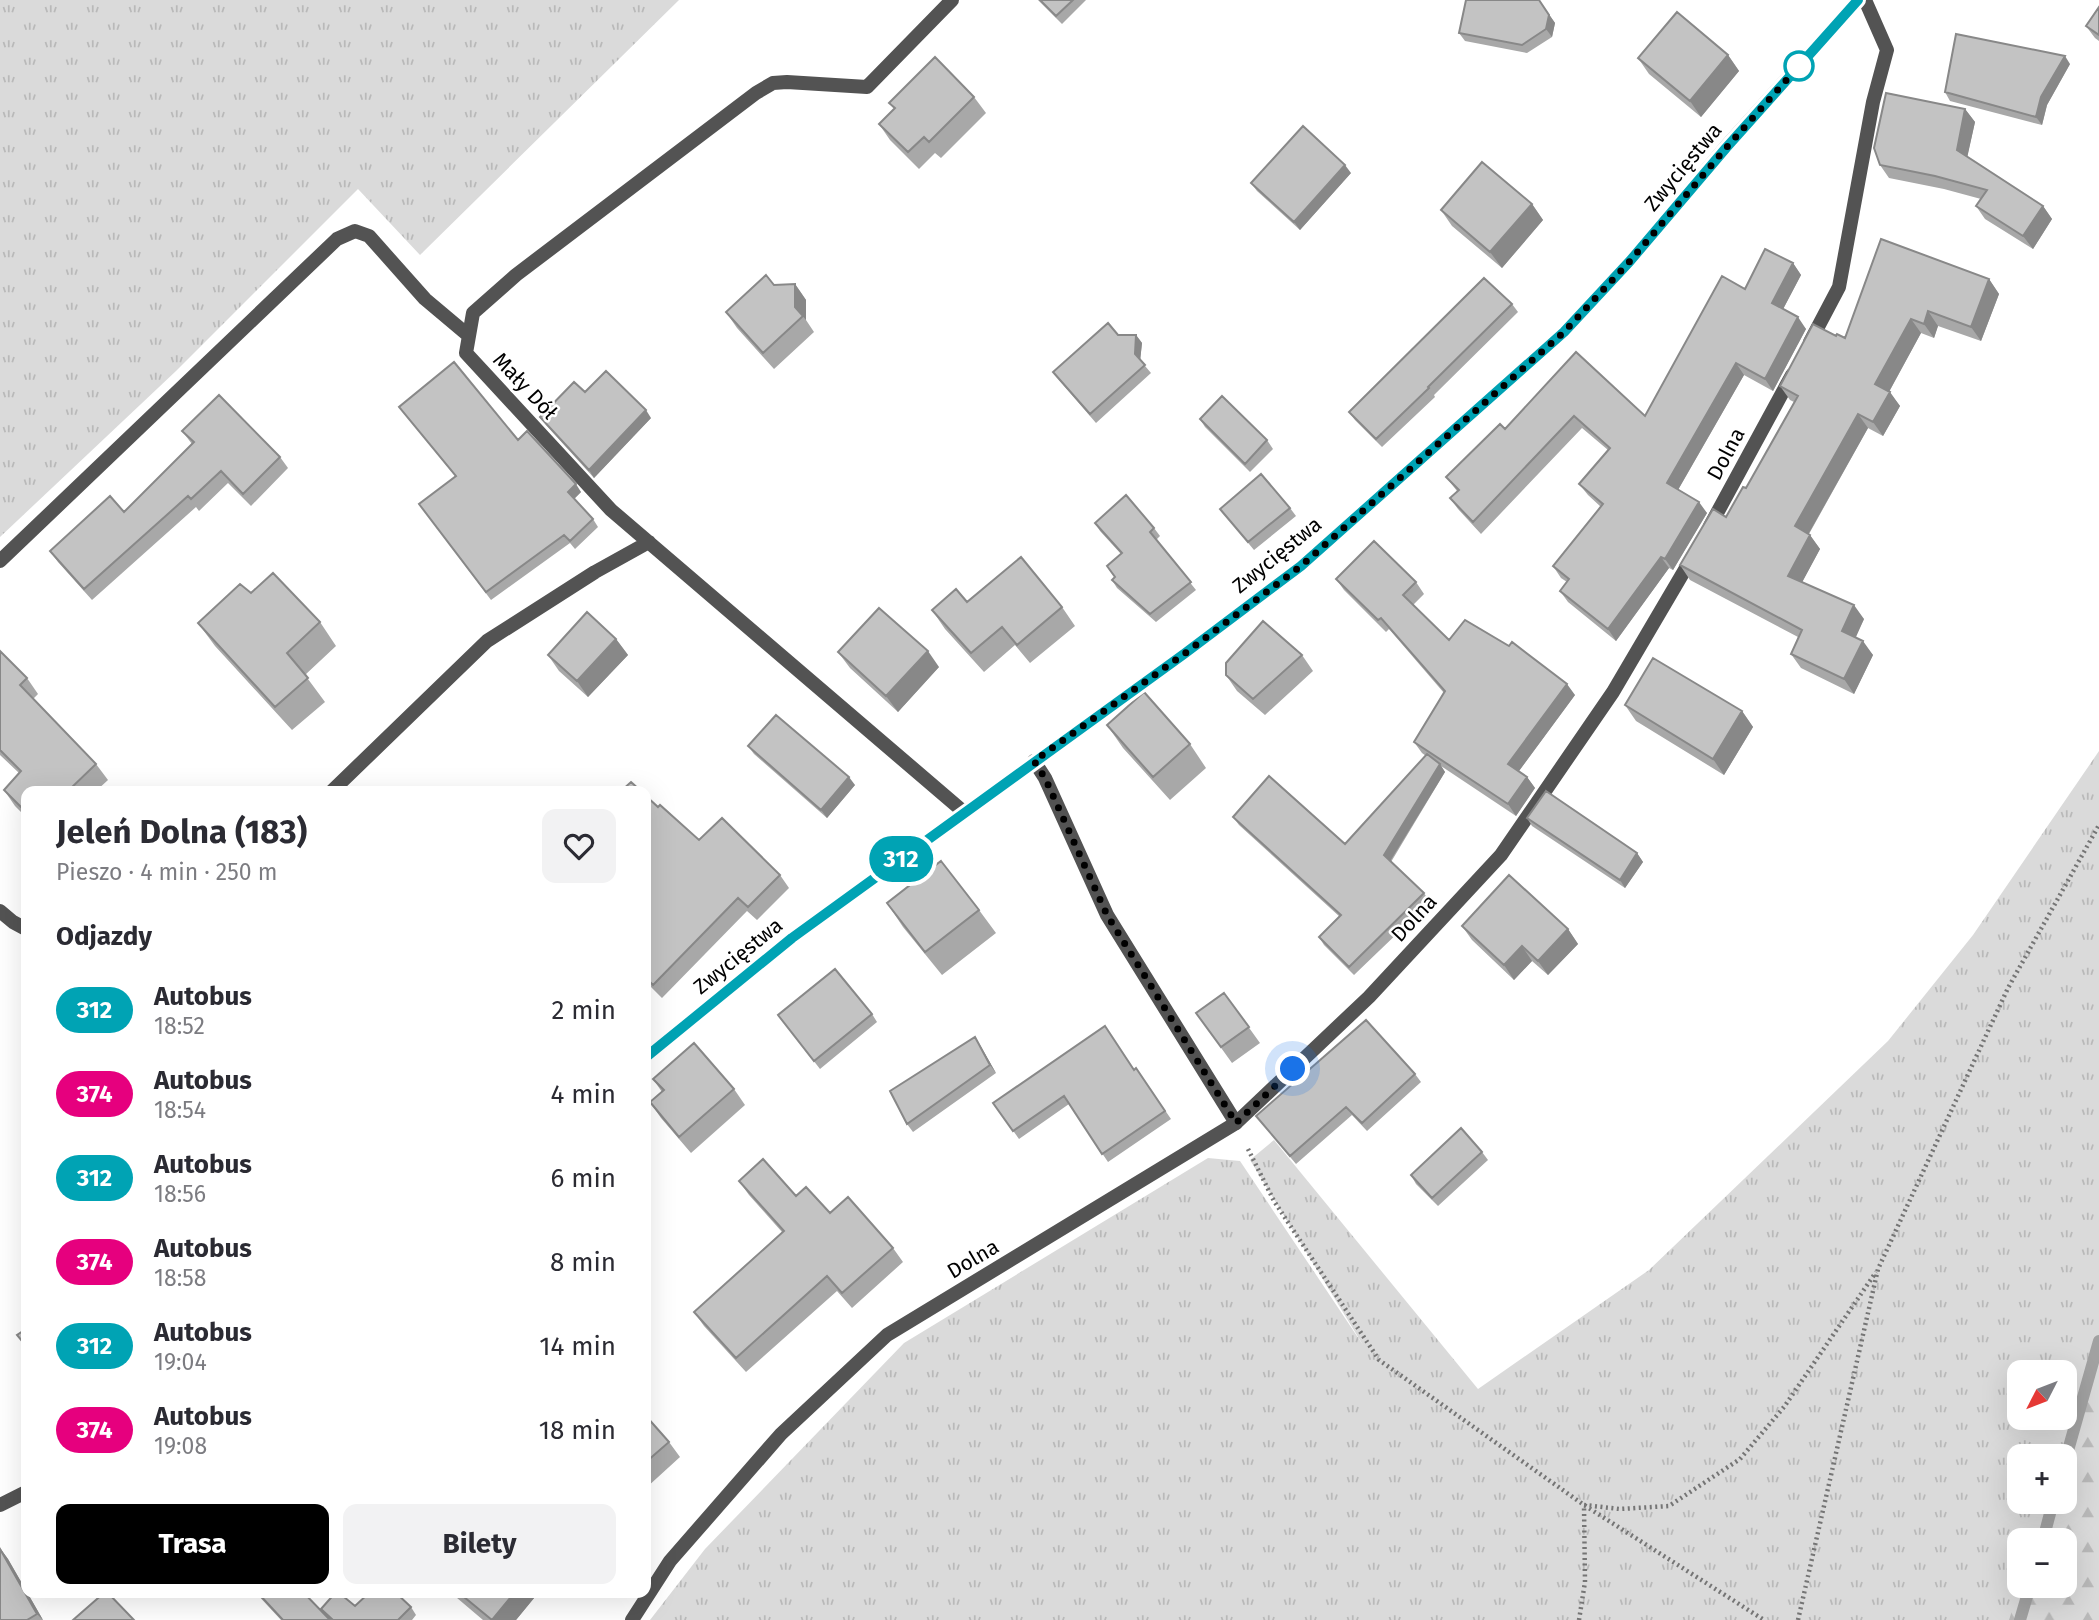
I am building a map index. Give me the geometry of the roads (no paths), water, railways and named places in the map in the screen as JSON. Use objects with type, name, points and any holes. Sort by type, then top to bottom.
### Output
[{"type":"street","points":[[0,561],[337,239],[355,231],[369,236],[425,299],[469,335],[473,313],[516,275],[756,93],[773,83],[787,82],[867,87],[952,0]]},
{"type":"street","name":"Zwycięstwa","points":[[651,1053],[792,938],[1301,566],[1564,332],[1630,261],[1858,0]]},
{"type":"street","name":"Dolna","points":[[651,1590],[670,1560],[781,1434],[887,1335],[1236,1123],[1369,997],[1501,855],[1614,692],[1731,491],[1839,287],[1873,102],[1886,50],[1865,0]]},
{"type":"street","name":"Mały Dół","points":[[469,335],[466,353],[611,510],[965,813]]},
{"type":"street","points":[[337,786],[487,641],[595,572],[649,542]]},
{"type":"street","points":[[1034,761],[1045,778],[1107,915],[1236,1123]]},
{"type":"street","points":[[0,911],[13,927]]},
{"type":"street","points":[[0,1505],[21,1494]]},
{"type":"street","name":"Dolna","points":[[632,1620],[646,1598]]},
{"type":"waterway","points":[[2070,1444],[2099,1341]]},
{"type":"waterway","points":[[2046,1528],[2050,1514]]},
{"type":"waterway","points":[[2020,1620],[2026,1598]]}]
